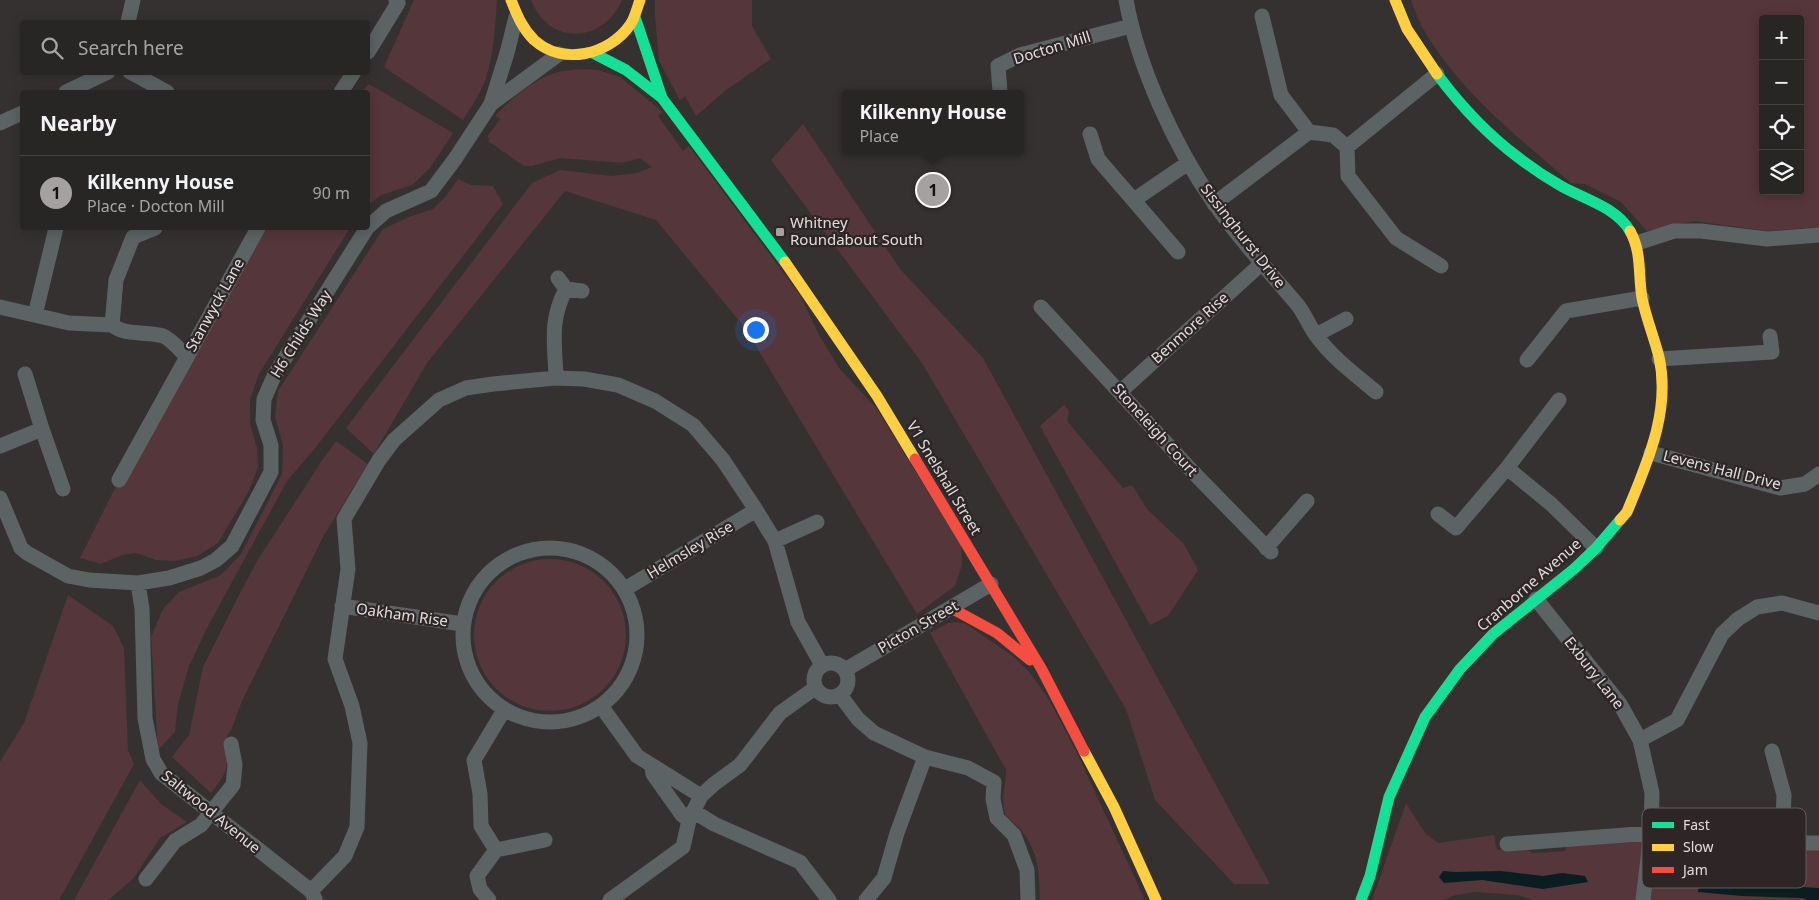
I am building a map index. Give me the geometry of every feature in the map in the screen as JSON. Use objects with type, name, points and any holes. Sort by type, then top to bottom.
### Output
[{"type":"street","points":[[128,20],[133,0]]},
{"type":"street","points":[[370,49],[398,3],[396,0]]},
{"type":"street","points":[[511,0],[516,18],[526,34],[541,46],[559,54],[576,56],[594,54],[611,46],[625,33],[635,17],[640,0]]},
{"type":"street","name":"Sissinghurst Drive","points":[[1126,0],[1131,26],[1159,103],[1188,163],[1214,204],[1261,264],[1298,305],[1316,336],[1330,353],[1376,392]]},
{"type":"street","name":"Cranborne Avenue","points":[[1361,900],[1370,876],[1388,797],[1425,717],[1460,669],[1493,634],[1574,569],[1596,548],[1627,512],[1651,453],[1662,402],[1660,359],[1642,298],[1637,242],[1626,224],[1603,207],[1560,186],[1519,158],[1488,131],[1437,74],[1407,29],[1395,0]]},
{"type":"street","points":[[1262,16],[1281,95],[1309,132]]},
{"type":"street","name":"V1 Snelshall Street","points":[[635,17],[662,98]]},
{"type":"street","name":"H6 Childs Way","points":[[370,224],[386,211],[431,191],[455,159],[488,108],[507,53],[516,18]]},
{"type":"street","name":"Docton Mill","points":[[1000,90],[998,66],[1020,55],[1131,26]]},
{"type":"street","name":"H6 Childs Way","points":[[488,108],[559,54]]},
{"type":"street","name":"V1 Snelshall Street","points":[[594,54],[626,70],[662,98],[771,241],[871,388],[1041,668],[1114,807],[1156,900]]},
{"type":"street","points":[[1347,147],[1437,74]]},
{"type":"street","points":[[70,90],[102,75]]},
{"type":"street","points":[[136,75],[163,90]]},
{"type":"street","points":[[342,90],[352,75]]},
{"type":"street","points":[[0,123],[20,114]]},
{"type":"street","points":[[1214,204],[1309,132],[1333,135],[1347,147],[1348,176],[1396,238],[1441,266]]},
{"type":"street","points":[[1090,134],[1098,159],[1178,252]]},
{"type":"street","points":[[1134,200],[1188,163]]},
{"type":"street","points":[[35,315],[56,230]]},
{"type":"street","points":[[0,307],[69,323],[112,325],[116,280],[132,237],[149,230]]},
{"type":"street","name":"Stanwyck Lane","points":[[112,325],[118,330],[165,336],[187,357],[257,230]]},
{"type":"street","name":"H6 Childs Way","points":[[1,501],[21,548],[68,576],[89,580],[138,583],[169,578],[202,568],[216,560],[232,546],[270,472],[271,445],[263,420],[264,399],[275,374],[365,230]]},
{"type":"street","points":[[1637,242],[1674,232],[1701,231],[1766,239],[1819,235]]},
{"type":"street","name":"Benmore Rise","points":[[1120,392],[1261,264]]},
{"type":"street","points":[[556,378],[554,322],[562,284],[582,291]]},
{"type":"street","points":[[1527,360],[1566,311],[1642,298]]},
{"type":"street","name":"Stoneleigh Court","points":[[1041,307],[1192,471],[1269,550],[1307,501]]},
{"type":"street","points":[[1316,336],[1346,319]]},
{"type":"street","points":[[1660,359],[1772,352],[1770,336]]},
{"type":"street","points":[[119,480],[187,357]]},
{"type":"street","points":[[25,374],[63,489]]},
{"type":"street","points":[[313,896],[345,856],[357,827],[360,743],[352,706],[335,659],[348,569],[344,519],[379,460],[394,440],[439,400],[466,388],[556,378],[584,379],[618,385],[655,401],[693,425],[723,460],[774,541],[798,622],[822,664]]},
{"type":"street","points":[[1438,514],[1456,528],[1507,468],[1559,400]]},
{"type":"street","points":[[0,446],[42,429]]},
{"type":"street","name":"Levens Hall Drive","points":[[1651,453],[1780,488],[1805,484],[1819,474]]},
{"type":"street","points":[[1507,468],[1551,504],[1596,548]]},
{"type":"street","name":"Helmsley Rise","points":[[625,589],[756,510]]},
{"type":"street","points":[[774,541],[817,522]]},
{"type":"street","points":[[554,548],[582,553],[606,568],[625,589],[635,613],[638,639],[632,665],[620,688],[601,706],[578,718],[553,723],[527,720],[504,710],[484,694],[470,673],[463,649],[462,624],[469,600],[482,580],[500,563],[526,551],[554,548]]},
{"type":"street","name":"Saltwood Avenue","points":[[138,583],[142,609],[145,718],[153,759],[160,773],[313,896]]},
{"type":"street","name":"Picton Street","points":[[845,670],[991,584]]},
{"type":"street","name":"Exbury Lane","points":[[1536,599],[1620,704],[1640,740],[1652,793],[1652,808]]},
{"type":"street","points":[[1640,740],[1677,720],[1722,634],[1738,619],[1757,607],[1782,603],[1819,613]]},
{"type":"street","name":"Oakham Rise","points":[[342,606],[462,624]]},
{"type":"street","points":[[951,608],[997,633],[1041,668]]},
{"type":"street","points":[[827,662],[837,663],[848,675],[847,686],[840,695],[829,697],[818,693],[815,688],[813,678],[815,672],[822,664],[827,662]]},
{"type":"street","points":[[610,900],[683,847],[691,815],[701,796],[740,765],[780,713],[815,688]]},
{"type":"street","points":[[840,695],[858,719],[874,733],[925,757],[968,768],[994,782],[993,799],[997,818],[1014,835],[1027,870],[1028,900]]},
{"type":"street","points":[[601,706],[637,756],[701,796]]},
{"type":"street","points":[[496,850],[481,826],[480,794],[474,760],[504,710]]},
{"type":"street","points":[[146,878],[175,841],[201,825],[234,785],[231,744]]},
{"type":"street","points":[[1772,751],[1784,796],[1783,808]]},
{"type":"street","points":[[866,900],[884,878],[897,833],[925,757]]},
{"type":"street","points":[[651,766],[653,774],[682,815],[691,815],[714,824],[800,862],[829,900]]},
{"type":"street","points":[[1507,844],[1642,834]]},
{"type":"street","points":[[489,900],[480,889],[477,876],[496,850],[545,840]]},
{"type":"street","points":[[1806,843],[1819,843]]},
{"type":"shaded area","points":[[414,0],[497,0],[494,40],[489,69],[476,100],[463,120],[384,67]]},
{"type":"shaded area","points":[[531,0],[622,0],[613,15],[602,25],[590,31],[576,34],[563,32],[550,26],[539,15]]},
{"type":"shaded area","points":[[655,0],[752,0],[752,26],[771,59],[726,90],[696,116],[685,96],[680,100],[659,61]]},
{"type":"shaded area","points":[[1411,0],[1819,0],[1819,227],[1767,231],[1694,221],[1647,231],[1621,202],[1585,184],[1571,183],[1509,129],[1470,91],[1452,70],[1421,25]]},
{"type":"shaded area","points":[[577,69],[598,70],[620,77],[663,112],[658,116],[683,151],[689,146],[800,295],[819,335],[839,368],[877,409],[961,546],[962,565],[955,586],[917,614],[745,328],[656,220],[565,191],[427,363],[374,454],[346,428],[532,183],[560,170],[611,176],[637,173],[652,167],[640,158],[623,163],[560,158],[532,166],[524,166],[488,141],[490,139],[487,137],[500,119],[495,116],[520,93],[552,74]]},
{"type":"shaded area","points":[[369,84],[453,133],[430,168],[412,185],[381,195],[370,203],[370,90],[363,90]]},
{"type":"shaded area","points":[[803,124],[900,269],[983,358],[1270,884],[1234,884],[1155,800],[1126,709],[922,363],[771,160]]},
{"type":"shaded area","points":[[458,179],[471,185],[493,186],[503,204],[316,447],[287,481],[208,626],[189,666],[178,704],[175,732],[158,750],[151,637],[163,609],[179,592],[221,575],[241,554],[282,474],[283,445],[275,417],[278,391],[383,229],[433,209],[446,196]]},
{"type":"shaded area","points":[[257,230],[349,230],[259,374],[250,399],[250,424],[257,448],[258,467],[249,491],[218,543],[197,556],[176,561],[156,560],[136,553],[122,555],[101,564],[80,558],[119,480]]},
{"type":"shaded area","points":[[1064,405],[1069,411],[1067,421],[1123,488],[1132,485],[1147,509],[1184,544],[1198,570],[1168,616],[1150,625],[1040,426]]},
{"type":"shaded area","points":[[336,441],[368,464],[324,535],[242,701],[232,728],[224,741],[226,769],[221,780],[211,793],[172,757],[189,735],[203,667],[257,561]]},
{"type":"shaded area","points":[[550,559],[565,560],[579,565],[604,581],[620,606],[625,620],[625,650],[620,664],[604,689],[579,705],[565,710],[550,711],[535,710],[521,705],[496,689],[480,664],[475,650],[474,635],[475,620],[480,606],[496,581],[521,565],[535,560]]},
{"type":"shaded area","points":[[68,595],[113,626],[124,648],[128,750],[134,764],[59,900],[0,900],[0,762],[24,723]]},
{"type":"shaded area","points":[[958,622],[966,624],[1014,657],[1030,673],[1048,698],[1076,751],[1145,900],[1040,900],[1035,855],[1027,838],[1005,813],[1003,796],[1006,770],[930,633],[948,623]]},
{"type":"shaded area","points":[[140,780],[161,804],[187,822],[160,838],[133,879],[108,900],[74,900]]},
{"type":"shaded area","points":[[1406,803],[1425,833],[1438,843],[1494,835],[1497,850],[1523,848],[1533,853],[1565,851],[1568,845],[1623,839],[1642,839],[1642,888],[1806,888],[1806,847],[1819,848],[1819,900],[1533,900],[1517,895],[1475,892],[1456,895],[1442,900],[1372,900]]},
{"type":"shaded area","points":[[1443,871],[1501,871],[1543,876],[1562,873],[1585,876],[1588,882],[1543,889],[1482,880],[1444,883],[1439,877]]},
{"type":"shaded area","points":[[1699,888],[1819,888],[1819,900],[1742,896],[1698,892]]},
{"type":"traffic: fast","points":[[635,17],[662,98]]},
{"type":"traffic: fast","points":[[593,53],[626,70],[662,98],[785,262]]},
{"type":"traffic: fast","points":[[1437,74],[1455,97],[1496,140],[1556,183],[1599,204],[1617,216],[1630,231]]},
{"type":"traffic: fast","points":[[1361,900],[1370,876],[1389,797],[1425,717],[1460,669],[1493,634],[1574,569],[1596,548],[1620,520]]},
{"type":"traffic: slow","points":[[511,0],[523,26],[534,40],[558,53],[572,55],[585,54],[610,44],[630,25],[640,0]]},
{"type":"traffic: slow","points":[[1395,0],[1407,29],[1437,74]]},
{"type":"traffic: slow","points":[[1620,520],[1627,512],[1649,456],[1655,436],[1662,397],[1659,357],[1644,305],[1638,255],[1630,231]]},
{"type":"traffic: slow","points":[[785,262],[877,396],[915,459]]},
{"type":"traffic: slow","points":[[1084,751],[1114,807],[1156,900]]},
{"type":"traffic: jam","points":[[915,459],[1041,668],[1084,751]]},
{"type":"traffic: jam","points":[[951,608],[997,633],[1030,660]]},
{"type":"place","name":"Kilkenny House","points":[[933,190]]},
{"type":"place","name":"Whitney Roundabout South","points":[[780,232]]}]
